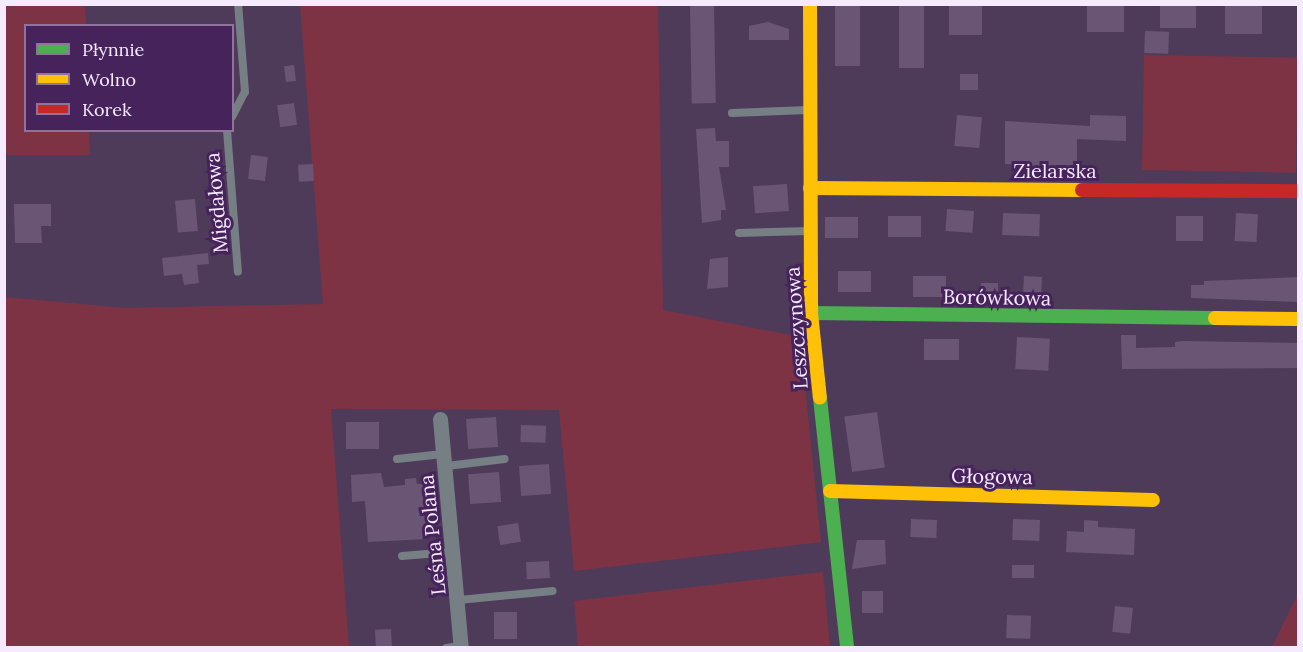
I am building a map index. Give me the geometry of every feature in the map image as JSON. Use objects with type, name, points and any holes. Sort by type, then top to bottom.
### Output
[{"type":"street","name":"Leszczynowa","points":[[810,4],[810,313],[847,648]]},
{"type":"street","name":"Zielarska","points":[[810,188],[1299,191]]},
{"type":"street","name":"Borówkowa","points":[[810,313],[1182,320],[1299,319]]},
{"type":"street","name":"Leśna Polana","points":[[440,419],[452,552],[459,600],[456,647]]},
{"type":"street","name":"Głogowa","points":[[830,491],[1153,500]]},
{"type":"lane","points":[[234,113],[245,92],[238,4]]},
{"type":"lane","points":[[732,113],[810,110]]},
{"type":"lane","name":"Migdałowa","points":[[227,132],[238,272]]},
{"type":"lane","points":[[739,233],[810,231]]},
{"type":"lane","points":[[397,459],[505,459]]},
{"type":"lane","points":[[402,556],[452,552]]},
{"type":"lane","points":[[459,600],[553,591]]},
{"type":"shaded area","points":[[5,4],[85,5],[86,24],[24,24],[24,132],[89,132],[90,155],[5,155]]},
{"type":"shaded area","points":[[300,5],[658,5],[663,310],[800,337],[821,542],[574,571],[559,410],[331,409],[349,647],[5,647],[4,297],[125,308],[323,304]]},
{"type":"shaded area","points":[[1144,55],[1298,58],[1296,173],[1142,170]]},
{"type":"shaded area","points":[[823,572],[830,647],[578,647],[574,601]]},
{"type":"shaded area","points":[[1298,594],[1298,647],[1272,647]]},
{"type":"building","points":[[690,4],[714,4],[716,103],[692,103]]},
{"type":"building","points":[[835,4],[860,4],[860,66],[835,66]]},
{"type":"building","points":[[899,4],[924,4],[924,68],[899,68]]},
{"type":"building","points":[[949,4],[982,4],[982,35],[949,35]]},
{"type":"building","points":[[1087,4],[1124,4],[1124,32],[1087,32]]},
{"type":"building","points":[[1225,4],[1262,4],[1262,34],[1225,34]]},
{"type":"building","points":[[1160,5],[1196,5],[1196,28],[1160,28]]},
{"type":"building","points":[[768,22],[789,29],[789,40],[749,40],[749,26]]},
{"type":"building","points":[[1145,31],[1169,32],[1168,54],[1144,53]]},
{"type":"building","points":[[294,65],[296,81],[286,82],[284,66]]},
{"type":"building","points":[[960,74],[978,74],[978,90],[960,90]]},
{"type":"building","points":[[294,103],[297,125],[280,127],[277,105]]},
{"type":"building","points":[[957,115],[982,117],[979,148],[954,146]]},
{"type":"building","points":[[1090,115],[1126,116],[1126,141],[1077,139],[1077,169],[1005,164],[1005,121],[1090,126]]},
{"type":"building","points":[[715,128],[716,141],[729,141],[729,167],[719,167],[726,210],[721,210],[721,220],[702,223],[696,129]]},
{"type":"building","points":[[251,155],[268,157],[265,181],[248,179]]},
{"type":"building","points":[[313,164],[314,181],[299,182],[298,165]]},
{"type":"building","points":[[787,184],[789,211],[755,213],[753,186]]},
{"type":"building","points":[[195,199],[198,231],[178,233],[175,201]]},
{"type":"building","points":[[14,204],[51,204],[51,226],[41,226],[42,243],[15,243]]},
{"type":"building","points":[[947,209],[974,211],[972,233],[945,231]]},
{"type":"building","points":[[1003,213],[1040,214],[1039,236],[1002,235]]},
{"type":"building","points":[[1236,213],[1258,214],[1257,242],[1235,241]]},
{"type":"building","points":[[888,216],[921,216],[921,237],[888,237]]},
{"type":"building","points":[[1176,216],[1203,216],[1203,241],[1176,241]]},
{"type":"building","points":[[825,217],[858,217],[858,238],[825,238]]},
{"type":"building","points":[[208,253],[209,264],[197,265],[199,283],[184,285],[182,274],[164,276],[162,258]]},
{"type":"building","points":[[728,257],[728,287],[707,289],[710,259]]},
{"type":"building","points":[[838,271],[871,271],[871,292],[838,292]]},
{"type":"building","points":[[913,276],[946,276],[946,297],[913,297]]},
{"type":"building","points":[[1024,276],[1042,277],[1041,299],[1023,298]]},
{"type":"building","points":[[1299,277],[1299,302],[1191,298],[1191,285],[1204,285],[1204,281]]},
{"type":"building","points":[[981,283],[998,283],[998,302],[981,302]]},
{"type":"building","points":[[1121,335],[1136,335],[1136,348],[1175,347],[1175,342],[1182,341],[1299,343],[1299,368],[1122,369]]},
{"type":"building","points":[[1017,337],[1050,339],[1048,371],[1015,369]]},
{"type":"building","points":[[924,339],[959,339],[959,360],[924,360]]},
{"type":"building","points":[[877,412],[885,467],[852,472],[844,417]]},
{"type":"building","points":[[496,417],[498,447],[468,449],[466,419]]},
{"type":"building","points":[[346,422],[379,422],[379,449],[346,449]]},
{"type":"building","points":[[521,425],[546,426],[545,443],[520,442]]},
{"type":"building","points":[[549,464],[551,494],[521,496],[519,466]]},
{"type":"building","points":[[499,472],[501,502],[470,504],[468,474]]},
{"type":"building","points":[[381,473],[384,487],[405,485],[405,479],[416,478],[417,484],[423,484],[425,518],[432,533],[427,539],[368,542],[365,501],[352,502],[351,475]]},
{"type":"building","points":[[911,519],[937,520],[936,538],[910,537]]},
{"type":"building","points":[[1013,519],[1040,520],[1039,541],[1012,540]]},
{"type":"building","points":[[1084,520],[1098,521],[1098,527],[1135,529],[1134,555],[1066,552],[1067,531],[1084,532]]},
{"type":"building","points":[[518,523],[521,542],[500,545],[497,526]]},
{"type":"building","points":[[857,540],[885,540],[886,564],[852,569]]},
{"type":"building","points":[[549,561],[550,578],[527,579],[526,562]]},
{"type":"building","points":[[1012,565],[1034,565],[1034,578],[1012,578]]},
{"type":"building","points":[[862,591],[883,591],[883,613],[862,613]]},
{"type":"building","points":[[1115,606],[1133,608],[1130,634],[1112,632]]},
{"type":"building","points":[[494,612],[517,612],[517,639],[494,639]]},
{"type":"building","points":[[1007,615],[1031,616],[1030,639],[1006,638]]},
{"type":"building","points":[[391,629],[392,648],[376,648],[375,630]]},
{"type":"traffic: fast","points":[[811,313],[1215,318]]},
{"type":"traffic: fast","points":[[820,398],[847,648]]},
{"type":"traffic: slow","points":[[810,4],[811,313],[820,398]]},
{"type":"traffic: slow","points":[[810,188],[1082,190]]},
{"type":"traffic: slow","points":[[1215,318],[1298,319]]},
{"type":"traffic: slow","points":[[830,491],[1153,500]]},
{"type":"traffic: jam","points":[[1082,190],[1298,191]]}]
